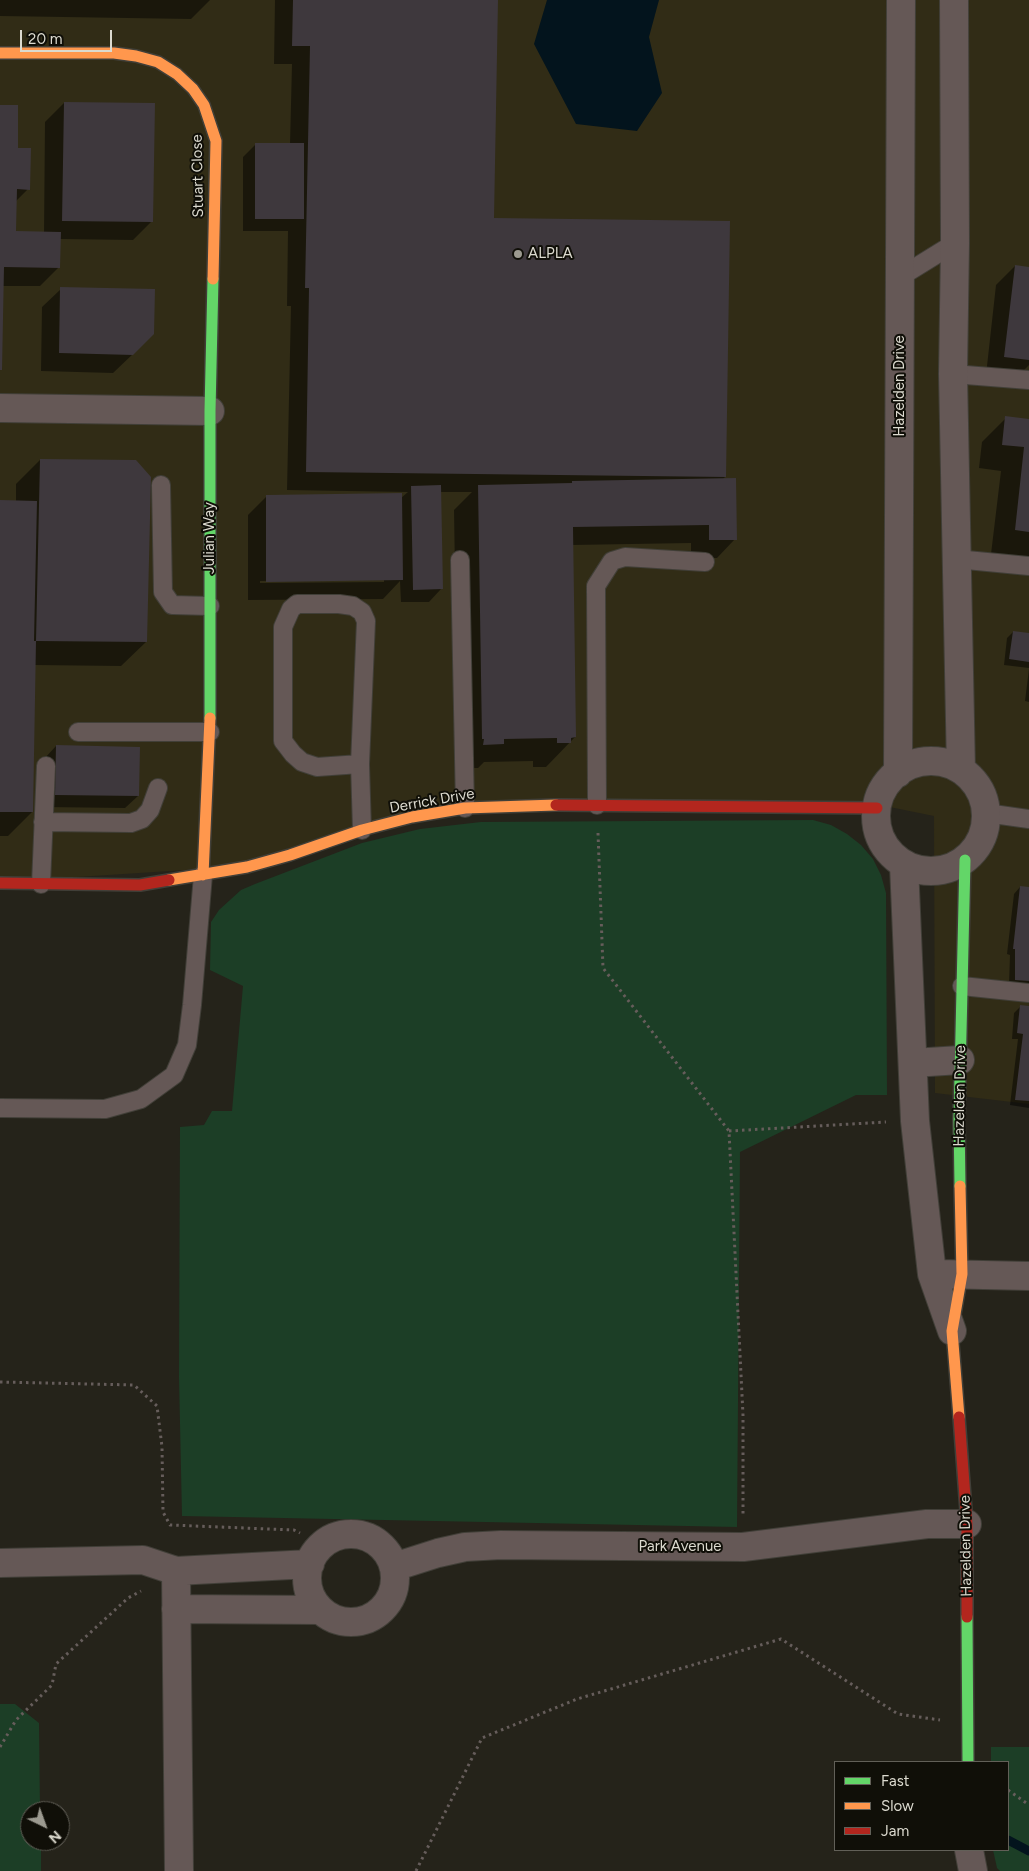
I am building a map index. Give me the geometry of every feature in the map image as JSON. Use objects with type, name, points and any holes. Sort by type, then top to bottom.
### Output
[{"type":"street","name":"Hazelden Drive","points":[[898,773],[901,0]]},
{"type":"street","points":[[954,0],[955,243],[953,374],[961,770]]},
{"type":"street","name":"Stuart Close","points":[[0,53],[114,53],[136,56],[158,62],[177,74],[193,89],[204,105],[212,122],[216,141],[210,411]]},
{"type":"street","points":[[0,408],[210,411]]},
{"type":"street","name":"Julian Way","points":[[203,875],[210,732],[210,411]]},
{"type":"street","points":[[928,761],[945,763],[961,770],[974,781],[982,796],[986,813],[984,831],[977,847],[964,860],[946,870],[924,871],[904,865],[887,850],[878,830],[877,808],[880,796],[887,784],[898,773],[912,765],[928,761]]},
{"type":"street","name":"Derrick Drive","points":[[0,883],[140,886],[247,867],[290,855],[362,830],[412,817],[465,808],[597,805],[877,808]]},
{"type":"street","name":"Hazelden Drive","points":[[952,1331],[962,1274],[959,1118],[964,860]]},
{"type":"street","name":"Hazelden Drive","points":[[904,865],[915,1121],[932,1274],[952,1331],[968,1524],[968,1761]]},
{"type":"street","points":[[913,1063],[960,1060]]},
{"type":"street","points":[[932,1274],[1029,1276]]},
{"type":"street","name":"Park Avenue","points":[[394,1567],[438,1552],[474,1547],[501,1545],[743,1548],[927,1524],[968,1524]]},
{"type":"street","points":[[350,1534],[364,1536],[378,1543],[388,1553],[394,1567],[395,1581],[392,1595],[384,1607],[373,1616],[360,1621],[346,1622],[332,1618],[320,1610],[312,1598],[307,1584],[308,1570],[316,1554],[336,1537],[350,1534]]},
{"type":"street","points":[[0,1563],[143,1560],[176,1571],[316,1554]]},
{"type":"street","points":[[176,1571],[179,1871]]},
{"type":"street","points":[[176,1609],[320,1610]]},
{"type":"street","points":[[969,1851],[973,1871]]},
{"type":"lane","points":[[900,277],[955,243]]},
{"type":"lane","points":[[953,374],[1029,380]]},
{"type":"lane","points":[[161,486],[163,592],[172,605],[210,606]]},
{"type":"lane","points":[[597,805],[596,586],[612,561],[625,557],[705,562]]},
{"type":"lane","points":[[956,559],[1029,566]]},
{"type":"lane","points":[[460,560],[465,808]]},
{"type":"lane","points":[[360,764],[317,767],[302,762],[283,741],[283,627],[291,609],[297,604],[353,606],[362,612],[366,621],[360,764],[362,830]]},
{"type":"lane","points":[[78,732],[210,732]]},
{"type":"lane","points":[[41,884],[46,766]]},
{"type":"lane","points":[[44,822],[131,823],[142,818],[150,810],[158,788]]},
{"type":"lane","points":[[986,813],[1029,819]]},
{"type":"lane","points":[[0,1108],[105,1109],[141,1099],[174,1075],[187,1045],[203,875]]},
{"type":"lane","points":[[962,986],[1029,992]]},
{"type":"path","points":[[597,805],[603,968],[729,1132],[743,1415],[743,1548]]},
{"type":"path","points":[[729,1132],[915,1121]]},
{"type":"path","points":[[0,1382],[134,1385],[157,1406],[162,1447],[163,1512],[170,1525],[294,1530],[316,1554]]},
{"type":"path","points":[[0,1747],[16,1720],[52,1685],[56,1664],[128,1598],[176,1571]]},
{"type":"path","points":[[416,1871],[482,1738],[578,1699],[771,1642],[780,1640],[898,1714],[944,1721]]},
{"type":"path","points":[[1009,1791],[1029,1805]]},
{"type":"shaded area","points":[[0,0],[1029,0],[1029,1104],[935,1093],[934,816],[870,803],[466,807],[247,866],[0,882]]},
{"type":"green space","points":[[813,820],[831,825],[861,845],[873,859],[881,875],[886,893],[887,1095],[856,1095],[740,1152],[737,1527],[182,1516],[179,1377],[180,1127],[204,1125],[212,1111],[232,1111],[243,986],[210,970],[211,922],[219,910],[241,890],[255,884],[362,843],[420,829],[481,822]]},
{"type":"green space","points":[[0,1704],[15,1704],[39,1723],[40,1801],[20,1801],[20,1851],[41,1851],[41,1871],[0,1871]]},
{"type":"green space","points":[[991,1747],[1029,1747],[1029,1871],[1000,1871],[997,1868],[993,1851],[1009,1851],[1009,1761],[991,1761]]},
{"type":"water","points":[[547,0],[659,0],[649,37],[662,93],[637,131],[576,124],[534,44]]},
{"type":"building","name":"ALPLA","points":[[293,0],[498,0],[494,218],[730,221],[726,477],[306,472],[309,288],[305,288],[310,46],[292,46]]},
{"type":"building","points":[[64,102],[155,103],[153,222],[62,221]]},
{"type":"building","points":[[0,105],[18,105],[18,148],[31,148],[30,190],[17,189],[16,231],[61,232],[60,268],[4,267],[2,370],[0,370]]},
{"type":"building","points":[[255,143],[304,143],[304,219],[255,219]]},
{"type":"building","points":[[1015,265],[1029,267],[1029,360],[1004,357]]},
{"type":"building","points":[[60,287],[155,289],[154,334],[133,355],[59,353]]},
{"type":"building","points":[[1005,416],[1029,419],[1029,532],[1015,530],[1024,447],[1002,445]]},
{"type":"building","points":[[40,459],[136,460],[151,477],[147,642],[36,641]]},
{"type":"building","points":[[736,478],[737,540],[709,540],[709,525],[573,527],[576,737],[571,738],[571,743],[557,743],[557,738],[504,739],[504,744],[483,745],[478,485]]},
{"type":"building","points":[[441,485],[443,589],[413,590],[411,486]]},
{"type":"building","points":[[402,493],[403,580],[266,582],[266,495]]},
{"type":"building","points":[[0,500],[37,501],[34,641],[36,641],[33,812],[0,812]]},
{"type":"building","points":[[1013,631],[1029,633],[1029,662],[1009,659]]},
{"type":"building","points":[[56,745],[140,747],[139,796],[55,795]]},
{"type":"building","points":[[1020,886],[1029,887],[1029,981],[1015,980],[1015,949],[1013,949]]},
{"type":"building","points":[[1020,1005],[1029,1006],[1029,1101],[1015,1100],[1023,1034],[1017,1033]]},
{"type":"waterway","points":[[1009,1841],[1029,1851]]},
{"type":"traffic: fast","points":[[210,718],[210,411],[213,279]]},
{"type":"traffic: fast","points":[[960,1186],[959,1119],[965,860]]},
{"type":"traffic: fast","points":[[967,1617],[968,1761]]},
{"type":"traffic: slow","points":[[0,53],[114,53],[136,56],[158,62],[177,74],[193,89],[204,105],[216,141],[213,279]]},
{"type":"traffic: slow","points":[[203,875],[210,718]]},
{"type":"traffic: slow","points":[[169,880],[247,867],[290,855],[362,830],[412,817],[465,808],[556,805]]},
{"type":"traffic: slow","points":[[959,1417],[952,1331],[962,1274],[960,1186]]},
{"type":"traffic: jam","points":[[556,805],[877,808]]},
{"type":"traffic: jam","points":[[0,883],[140,885],[169,880]]},
{"type":"traffic: jam","points":[[959,1417],[967,1524],[967,1617]]},
{"type":"place","name":"ALPLA","points":[[518,254]]}]
